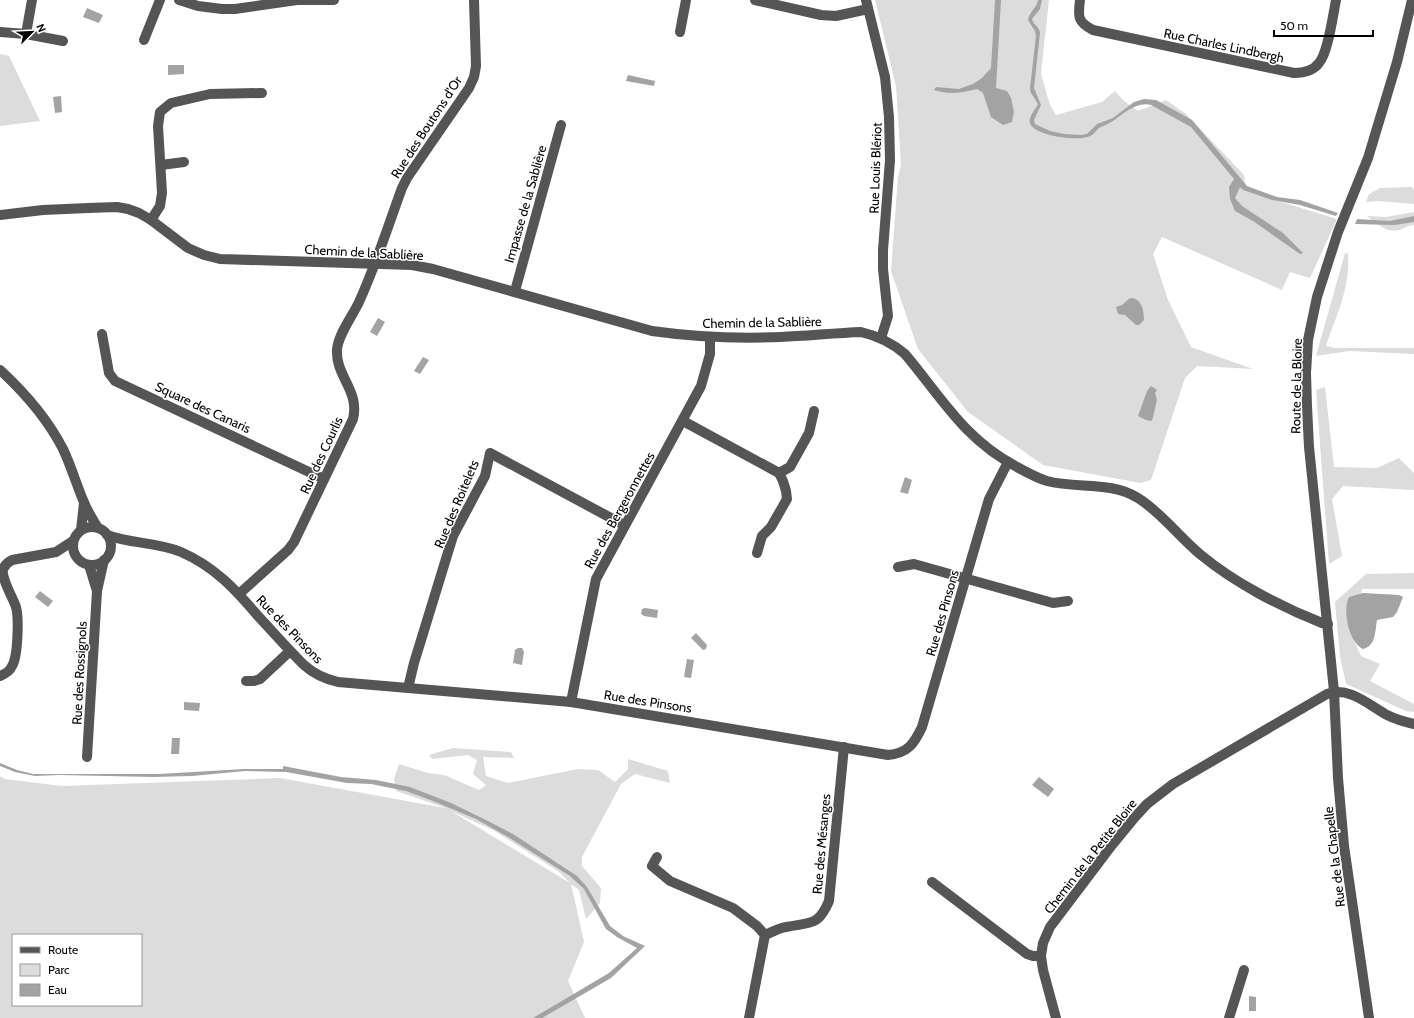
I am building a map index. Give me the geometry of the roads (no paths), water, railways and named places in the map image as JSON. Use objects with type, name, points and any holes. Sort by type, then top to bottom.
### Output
[{"type":"street","points":[[26,34],[32,0]]},
{"type":"street","points":[[144,40],[160,0]]},
{"type":"street","points":[[179,0],[198,6],[222,9],[235,9],[297,0],[334,0]]},
{"type":"street","name":"Rue des Boutons d'Or","points":[[375,264],[407,178],[469,88],[474,77],[476,66],[474,0]]},
{"type":"street","points":[[680,32],[686,0]]},
{"type":"street","points":[[755,0],[821,15],[836,16],[867,5]]},
{"type":"street","name":"Rue Charles Lindbergh","points":[[1080,0],[1078,15],[1085,27],[1093,30],[1294,73],[1302,73],[1311,70],[1319,64],[1324,56],[1336,0]]},
{"type":"street","name":"Route de la Bloire","points":[[1334,691],[1309,447],[1306,406],[1308,340],[1317,297],[1324,275],[1338,232],[1368,158],[1410,25],[1412,0]]},
{"type":"street","name":"Rue Louis Blériot","points":[[867,5],[885,77],[889,117],[890,160],[883,250],[883,269],[888,316],[881,338]]},
{"type":"street","points":[[0,32],[26,34],[63,41]]},
{"type":"street","points":[[151,220],[160,206],[162,193],[158,126],[160,112],[171,103],[210,94],[262,93]]},
{"type":"street","name":"Impasse de la Sablière","points":[[515,291],[561,125]]},
{"type":"street","points":[[161,165],[184,162]]},
{"type":"street","name":"Chemin de la Sablière","points":[[0,215],[43,210],[110,207],[128,209],[151,220],[188,248],[204,255],[220,259],[412,265],[433,269],[515,291],[652,330],[710,338],[780,337],[861,332],[881,338],[905,354],[952,414],[974,437],[1008,462],[1045,480],[1073,486],[1116,488],[1127,492],[1153,509],[1200,554],[1214,565],[1279,604],[1322,623],[1328,624]]},
{"type":"street","name":"Rue des Courlis","points":[[239,594],[288,550],[294,542],[353,418],[355,409],[354,399],[340,368],[337,348],[340,338],[359,303],[375,264]]},
{"type":"street","name":"Square des Canaris","points":[[102,334],[109,373],[115,381],[324,479]]},
{"type":"street","name":"Rue des Bergeronnettes","points":[[571,702],[596,579],[624,525],[683,421],[701,386],[710,354],[710,338]]},
{"type":"street","points":[[0,370],[31,400],[53,432],[75,477],[84,503],[98,528],[107,534],[110,539],[110,550],[104,560],[94,565],[84,563],[76,556],[73,542]]},
{"type":"street","points":[[779,473],[790,467],[808,433],[814,411]]},
{"type":"street","points":[[683,421],[779,473],[786,491],[787,499],[771,527],[762,536],[758,553]]},
{"type":"street","name":"Rue des Roitelets","points":[[408,688],[414,663],[454,536],[485,476],[490,453],[624,525]]},
{"type":"street","name":"Rue des Pinsons","points":[[107,534],[128,541],[140,542],[181,552],[214,570],[239,594],[304,665],[312,672],[325,679],[338,682],[571,702],[888,755],[899,754],[908,748],[916,740],[922,727],[989,499],[1008,462]]},
{"type":"street","points":[[81,530],[84,503]]},
{"type":"street","points":[[56,552],[73,542],[81,530],[86,528],[98,528]]},
{"type":"street","points":[[110,550],[128,541]]},
{"type":"street","points":[[0,676],[9,670],[14,662],[18,620],[16,606],[4,576],[3,562],[16,558],[56,552],[76,556]]},
{"type":"street","name":"Rue des Rossignols","points":[[88,756],[97,591],[104,560]]},
{"type":"street","name":"Rue des Rossignols","points":[[89,564],[97,591]]},
{"type":"street","points":[[898,567],[914,564],[1053,604],[1068,600]]},
{"type":"street","points":[[246,681],[260,679],[290,651]]},
{"type":"street","points":[[1334,691],[1356,696],[1389,716],[1414,724]]},
{"type":"street","name":"Chemin de la Petite Bloire","points":[[1056,1018],[1043,970],[1041,956],[1043,943],[1050,927],[1112,844],[1147,804],[1173,784],[1334,691]]},
{"type":"street","name":"Rue de la Chapelle","points":[[1334,691],[1338,778],[1344,846],[1369,1018]]},
{"type":"street","name":"Rue des Mésanges","points":[[765,935],[786,927],[808,924],[818,920],[829,901],[844,747]]},
{"type":"street","points":[[657,857],[652,866],[670,881],[733,908],[757,926],[765,935],[749,1018]]},
{"type":"street","points":[[932,882],[1026,954],[1041,956]]},
{"type":"street","points":[[1229,1018],[1244,970]]},
{"type":"water","points":[[995,0],[1001,0],[996,88],[1007,91],[1011,98],[1014,112],[1012,122],[1003,125],[991,117],[983,93],[977,89],[956,93],[945,93],[934,90],[936,87],[959,89],[973,84],[982,78],[991,68]]},
{"type":"water","points":[[1038,0],[1042,0],[1040,9],[1032,19],[1040,33],[1034,88],[1041,105],[1034,120],[1035,124],[1050,131],[1064,134],[1087,134],[1097,124],[1113,118],[1134,102],[1144,99],[1156,100],[1192,120],[1247,186],[1277,197],[1300,200],[1338,213],[1336,216],[1300,205],[1272,200],[1243,190],[1240,187],[1235,198],[1242,206],[1283,233],[1303,253],[1300,254],[1253,221],[1235,211],[1230,199],[1229,187],[1234,179],[1191,127],[1151,105],[1146,104],[1135,106],[1113,121],[1099,128],[1093,134],[1084,138],[1057,137],[1033,128],[1030,123],[1030,118],[1038,104],[1031,93],[1030,88],[1036,36],[1035,31],[1028,20]]},
{"type":"water","points":[[87,8],[103,15],[99,23],[83,17]]},
{"type":"water","points":[[168,65],[184,65],[184,74],[168,75]]},
{"type":"water","points":[[628,75],[655,81],[654,86],[626,81]]},
{"type":"water","points":[[61,96],[62,112],[55,113],[53,97]]},
{"type":"water","points":[[1414,216],[1414,222],[1395,225],[1355,224],[1357,219],[1390,221]]},
{"type":"water","points":[[1130,298],[1137,300],[1143,309],[1144,320],[1139,325],[1136,325],[1125,315],[1118,314],[1116,307],[1122,305]]},
{"type":"water","points":[[378,318],[385,322],[377,336],[370,332]]},
{"type":"water","points":[[423,357],[429,360],[420,374],[414,371]]},
{"type":"water","points":[[1151,386],[1157,390],[1155,393],[1157,400],[1152,421],[1138,416],[1147,391]]},
{"type":"water","points":[[905,477],[912,480],[908,494],[900,492]]},
{"type":"water","points":[[40,591],[53,601],[48,607],[35,597]]},
{"type":"water","points":[[1363,593],[1399,595],[1403,597],[1397,612],[1393,617],[1377,620],[1373,641],[1370,645],[1363,649],[1358,646],[1354,640],[1348,626],[1346,610],[1349,597]]},
{"type":"water","points":[[642,609],[658,610],[657,618],[644,616],[641,614]]},
{"type":"water","points":[[696,633],[707,645],[706,649],[703,650],[691,638]]},
{"type":"water","points":[[522,648],[524,652],[522,665],[513,663],[515,650]]},
{"type":"water","points":[[687,659],[694,660],[691,678],[684,677]]},
{"type":"water","points":[[184,702],[200,703],[199,711],[184,710]]},
{"type":"water","points":[[172,738],[180,738],[179,754],[171,754]]},
{"type":"water","points":[[0,763],[17,770],[33,774],[159,774],[244,769],[283,769],[283,766],[341,777],[376,780],[410,787],[451,803],[513,834],[577,876],[587,887],[610,926],[623,936],[645,946],[611,978],[542,1018],[533,1018],[609,973],[637,948],[606,929],[584,889],[570,876],[508,837],[476,819],[406,791],[371,784],[347,783],[286,772],[245,771],[192,776],[154,777],[59,775],[35,776],[15,772],[0,766]]},
{"type":"water","points":[[1039,777],[1054,789],[1048,797],[1032,785]]},
{"type":"water","points":[[1249,996],[1256,997],[1256,1011],[1249,1011]]}]
